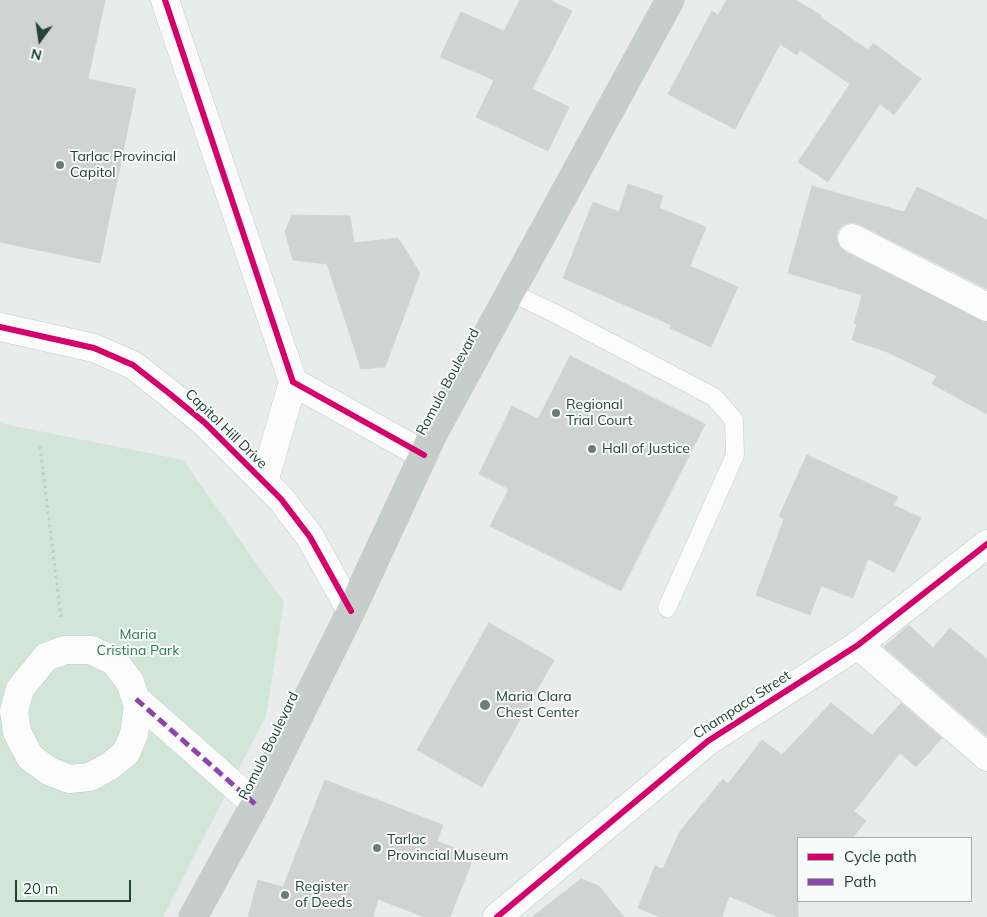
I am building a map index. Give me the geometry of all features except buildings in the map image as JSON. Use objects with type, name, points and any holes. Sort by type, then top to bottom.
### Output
[{"type":"highway","name":"Romulo Boulevard","points":[[193,917],[255,804],[351,611],[424,455],[510,292],[670,0]]},
{"type":"street","points":[[165,0],[293,382],[264,482]]},
{"type":"street","points":[[852,238],[987,307]]},
{"type":"street","name":"Capitol Hill Drive","points":[[0,327],[94,348],[133,365],[205,423],[281,499],[310,537],[351,611]]},
{"type":"street","points":[[293,382],[424,455]]},
{"type":"street","name":"Champaca Street","points":[[497,917],[708,741],[858,645],[987,544]]},
{"type":"street","points":[[858,645],[987,756]]},
{"type":"street","points":[[65,650],[91,650],[114,661],[130,682],[138,706],[134,734],[126,753],[110,766],[90,776],[69,779],[49,771],[30,757],[17,732],[14,711],[20,688],[32,673],[46,657],[65,650]]},
{"type":"street","points":[[136,699],[255,804]]},
{"type":"lane","points":[[510,292],[554,312],[714,397],[734,420],[735,455],[667,608]]},
{"type":"path","points":[[40,447],[65,650]]},
{"type":"green space","name":"Maria Cristina Park","points":[[0,423],[183,460],[284,602],[266,716],[163,917],[0,917]]},
{"type":"marked path","points":[[136,699],[255,804]]},
{"type":"cycle path","points":[[165,0],[293,382],[424,455]]},
{"type":"cycle path","points":[[0,327],[94,348],[133,365],[170,394],[205,423],[281,499],[310,537],[351,611]]},
{"type":"cycle path","points":[[497,917],[708,741],[858,645],[987,544]]},
{"type":"place","name":"Tarlac Provincial Capitol","points":[[60,165]]},
{"type":"place","name":"Regional Trial Court","points":[[556,413]]},
{"type":"place","name":"Hall of Justice","points":[[592,449]]},
{"type":"place","name":"Maria Clara Chest Center","points":[[485,705]]},
{"type":"place","name":"Tarlac Provincial Museum","points":[[377,848]]},
{"type":"place","name":"Register of Deeds","points":[[285,895]]}]
